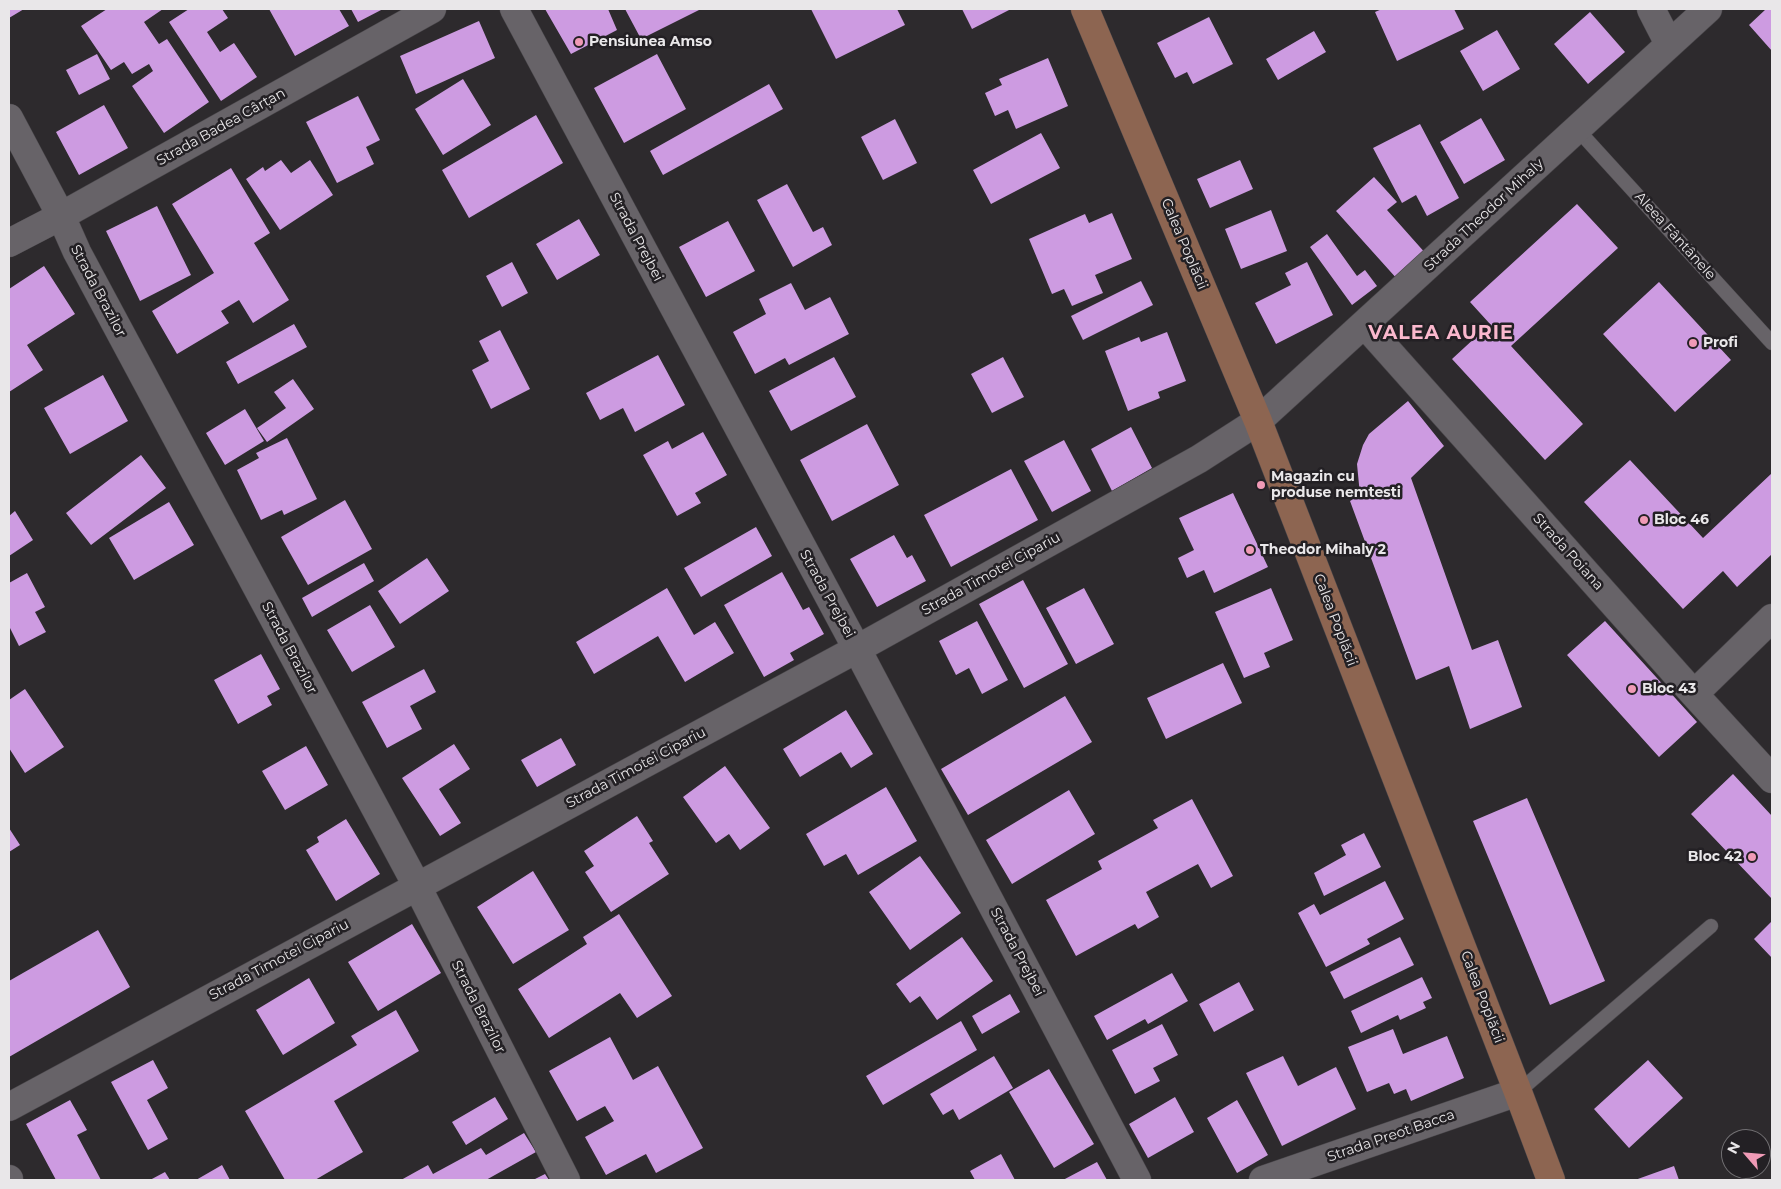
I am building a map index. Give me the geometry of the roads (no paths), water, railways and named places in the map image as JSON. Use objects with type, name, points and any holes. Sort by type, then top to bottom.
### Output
[{"type":"main road","name":"Calea Poplăcii","points":[[1084,9],[1258,421],[1551,1180]]},
{"type":"street","name":"Strada Badea Cârțan","points":[[9,243],[61,216],[432,9]]},
{"type":"street","name":"Strada Prejbei","points":[[514,9],[857,649],[1137,1180]]},
{"type":"street","points":[[1650,9],[1669,44]]},
{"type":"street","name":"Strada Theodor Mihaly","points":[[1258,421],[1708,9]]},
{"type":"street","name":"Strada Brazilor","points":[[9,118],[61,216],[82,261],[417,886],[566,1180]]},
{"type":"street","name":"Strada Poiana","points":[[1365,325],[1772,779]]},
{"type":"street","name":"Strada Timotei Cipariu","points":[[9,1107],[857,649],[1200,459],[1258,421]]},
{"type":"street","points":[[1694,694],[1772,618]]},
{"type":"street","name":"Strada Preot Bacca","points":[[1263,1180],[1518,1092]]},
{"type":"lane","name":"Aleea Fântânele","points":[[1577,129],[1772,343]]},
{"type":"lane","points":[[1518,1092],[1711,926]]},
{"type":"place","name":"Pensiunea Amso","points":[[579,42]]},
{"type":"place","name":"Profi","points":[[1693,343]]},
{"type":"place","name":"Magazin cu produse nemtesti","points":[[1261,485]]},
{"type":"place","name":"Bloc 46","points":[[1644,520]]},
{"type":"place","name":"Theodor Mihaly 2","points":[[1250,550]]},
{"type":"place","name":"Bloc 43","points":[[1632,689]]},
{"type":"place","name":"Bloc 42","points":[[1752,857]]},
{"type":"district","name":"VALEA AURIE","points":[[1441,333]]}]
